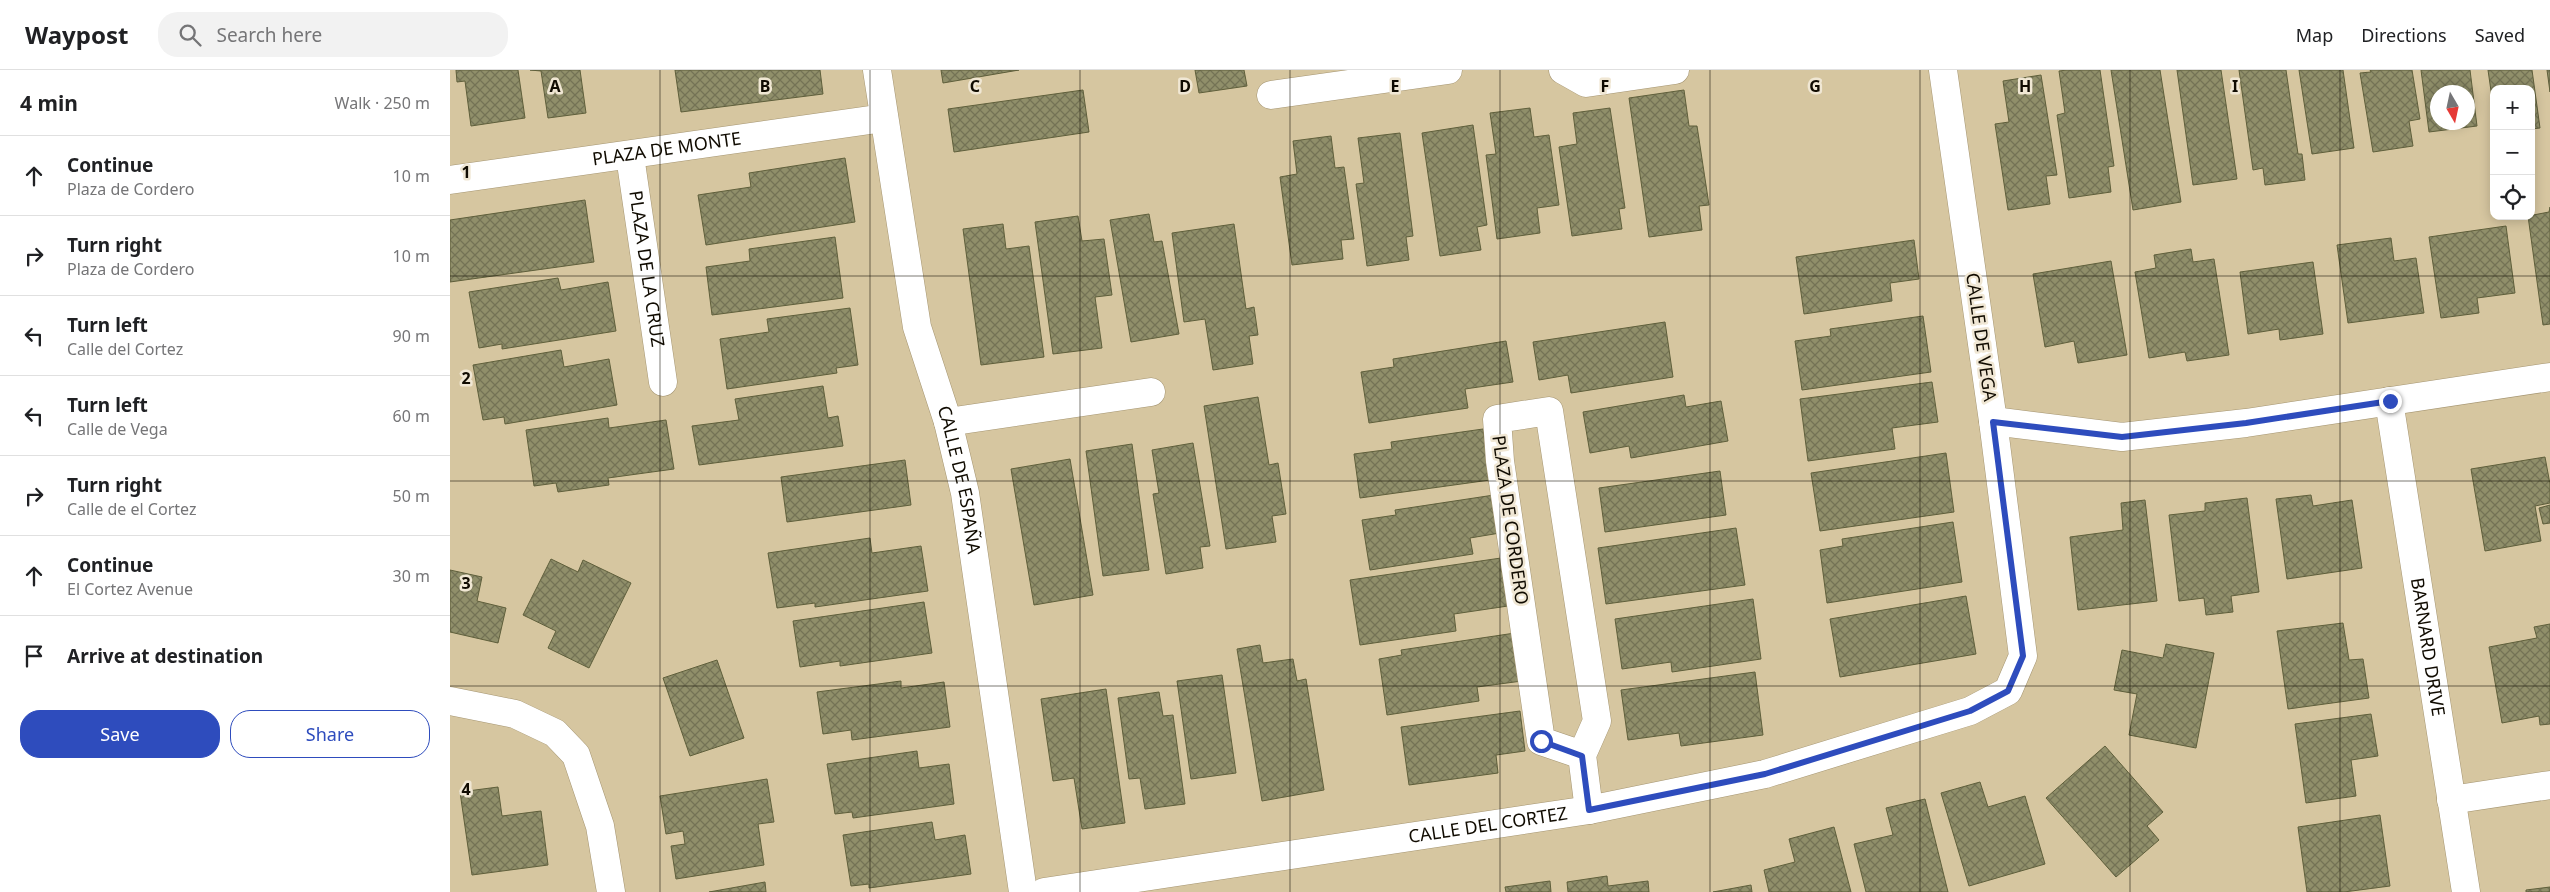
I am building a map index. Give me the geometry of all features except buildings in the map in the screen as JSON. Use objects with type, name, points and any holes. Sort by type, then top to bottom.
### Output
[{"type":"street","name":"CALLE DE ESPAÑA","points":[[877,70],[917,327],[948,422],[965,493],[1023,892]]},
{"type":"street","points":[[1271,95],[1448,70]]},
{"type":"street","points":[[1563,70],[1586,83],[1675,70]]},
{"type":"street","name":"CALLE DE VEGA","points":[[1943,70],[1993,422],[2023,656],[2008,691]]},
{"type":"street","name":"PLAZA DE MONTE","points":[[450,180],[630,156],[884,118]]},
{"type":"street","name":"PLAZA DE LA CRUZ","points":[[630,156],[663,382]]},
{"type":"street","points":[[1993,422],[2122,437],[2246,423],[2550,377]]},
{"type":"street","points":[[948,422],[1151,392]]},
{"type":"street","name":"BARNARD DRIVE","points":[[2390,401],[2466,892]]},
{"type":"street","name":"PLAZA DE CORDERO","points":[[1549,411],[1597,721],[1582,756],[1541,741],[1500,461],[1497,419],[1549,411]]},
{"type":"street","name":"CALLE DEL CORTEZ","points":[[1044,892],[1589,810],[1765,774],[1970,711],[2008,691]]},
{"type":"street","points":[[450,701],[515,714],[555,733],[576,754],[600,826],[610,892]]},
{"type":"street","points":[[1582,756],[1589,810]]},
{"type":"street","points":[[2451,800],[2550,785]]},
{"type":"route","points":[[1541,741],[1582,756],[1589,810],[1765,774],[1970,711],[2008,691],[2023,656],[1993,422],[2122,437],[2246,423],[2390,401]]}]
